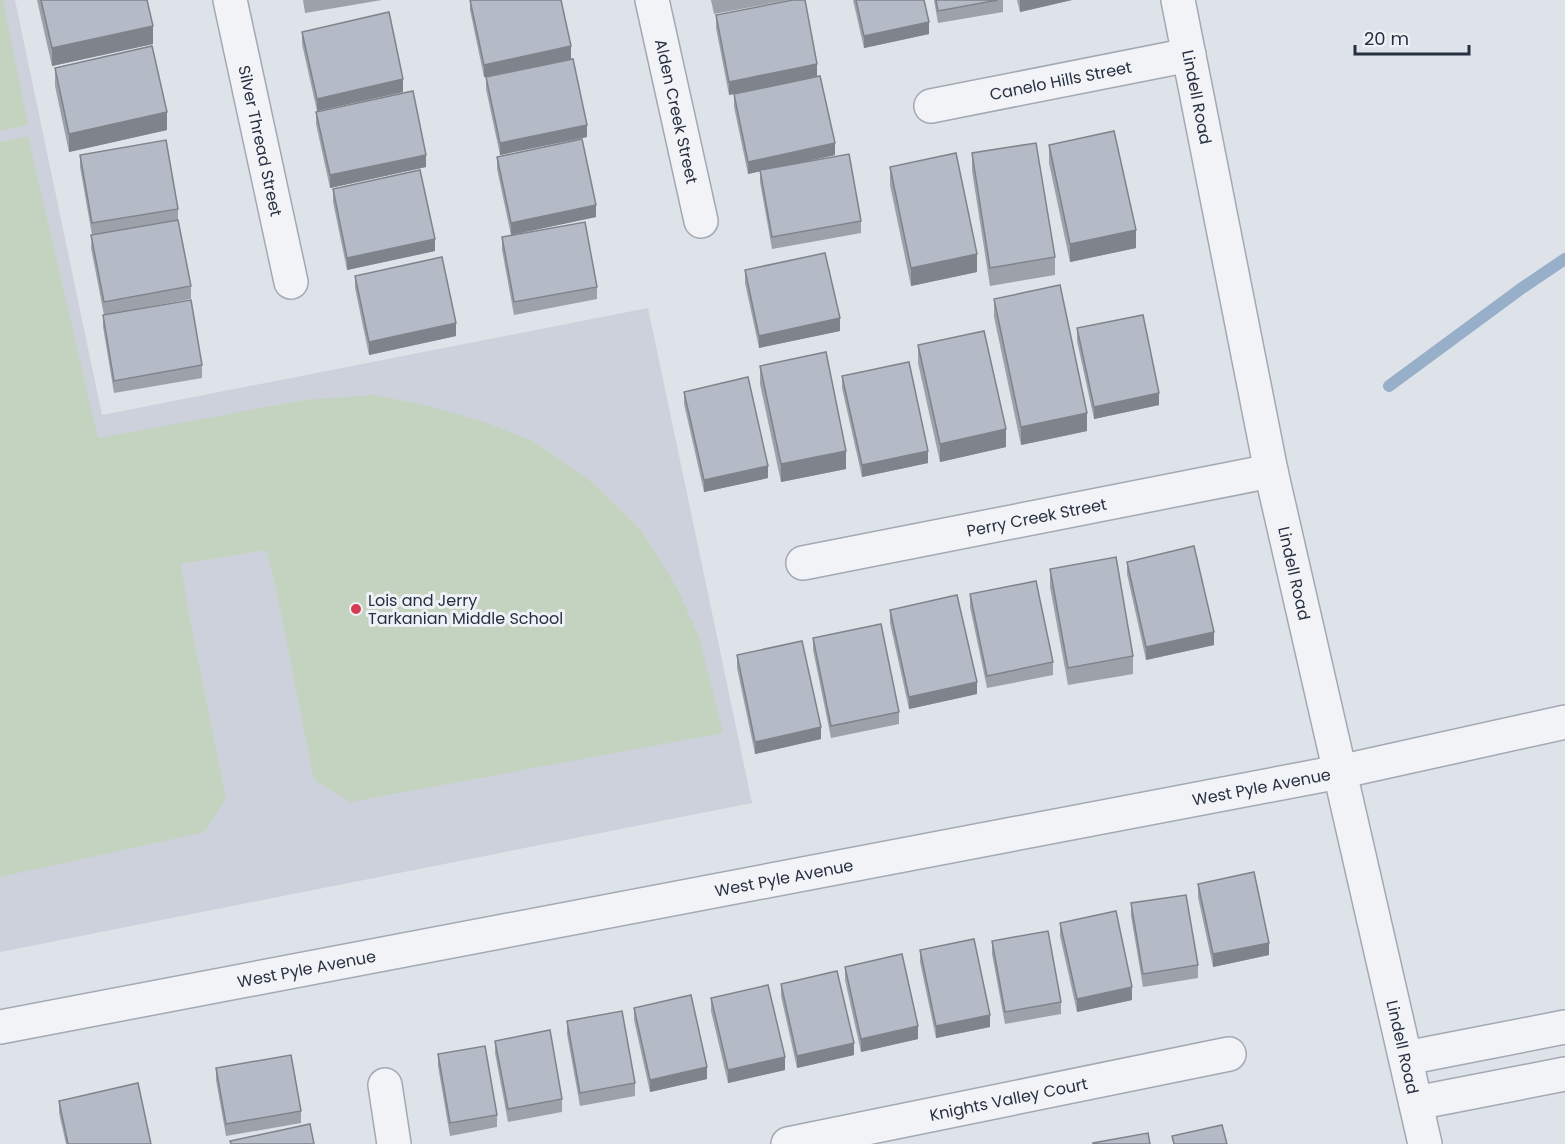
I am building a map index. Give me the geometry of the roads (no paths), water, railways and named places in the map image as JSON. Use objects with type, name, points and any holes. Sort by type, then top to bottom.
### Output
[{"type":"street","name":"Silver Thread Street","points":[[230,0],[291,282]]},
{"type":"street","name":"Alden Creek Street","points":[[652,0],[701,221]]},
{"type":"street","name":"Lindell Road","points":[[1178,0],[1271,471],[1425,1144]]},
{"type":"street","name":"Canelo Hills Street","points":[[931,106],[1189,55]]},
{"type":"street","name":"Perry Creek Street","points":[[803,563],[1271,471]]},
{"type":"street","name":"West Pyle Avenue","points":[[0,1027],[1339,772],[1565,722]]},
{"type":"street","points":[[1406,1058],[1565,1027]]},
{"type":"street","name":"Knights Valley Court","points":[[788,1144],[1229,1054]]},
{"type":"street","points":[[1416,1103],[1565,1074]]},
{"type":"street","points":[[385,1085],[394,1144]]},
{"type":"waterway","points":[[1389,386],[1565,259]]},
{"type":"place","name":"Lois and Jerry Tarkanian Middle School","points":[[356,609]]}]
